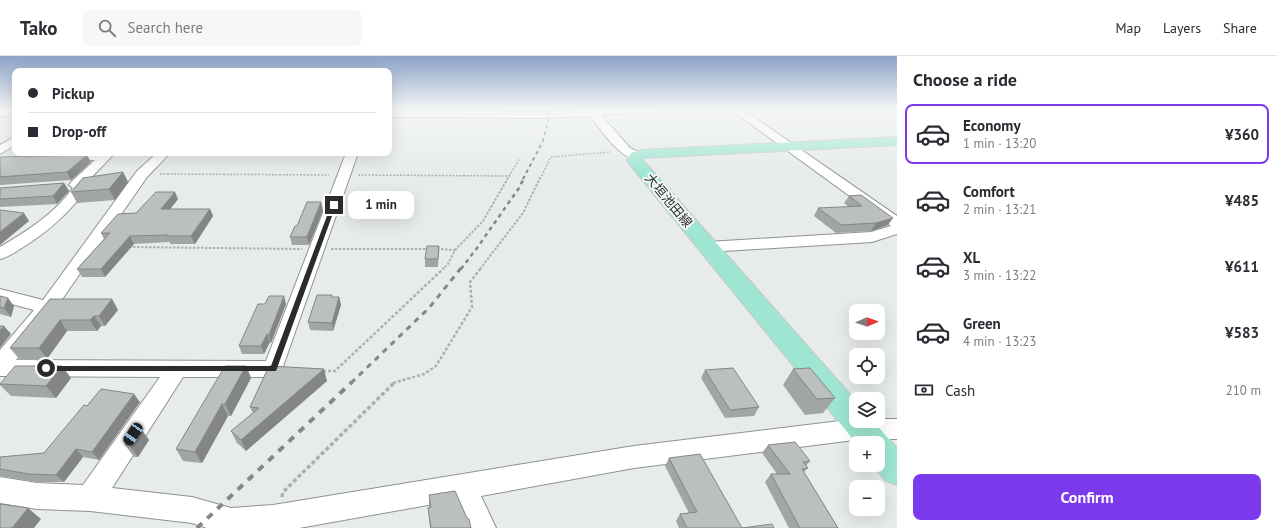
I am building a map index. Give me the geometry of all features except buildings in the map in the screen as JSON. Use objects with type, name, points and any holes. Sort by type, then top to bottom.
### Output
[{"type":"main road","name":"大垣池田線","points":[[631,153],[642,154],[897,142]]},
{"type":"main road","name":"大垣池田線","points":[[631,153],[636,161],[868,436]]},
{"type":"main road","name":"大垣池田線","points":[[885,457],[897,471]]},
{"type":"street","points":[[610,131],[631,153]]},
{"type":"street","points":[[767,131],[897,223]]},
{"type":"street","points":[[3,156],[12,144]]},
{"type":"street","points":[[0,254],[45,226],[61,212],[106,156],[53,158]]},
{"type":"street","points":[[0,367],[47,307],[142,174],[161,156]]},
{"type":"street","points":[[0,367],[176,370],[273,369],[351,156]]},
{"type":"street","points":[[124,177],[142,174]]},
{"type":"street","points":[[62,186],[85,183]]},
{"type":"street","points":[[875,208],[897,209]]},
{"type":"street","points":[[708,247],[872,237],[897,229]]},
{"type":"street","points":[[0,295],[47,307]]},
{"type":"street","points":[[90,498],[176,370]]},
{"type":"street","points":[[880,436],[897,429]]},
{"type":"street","points":[[0,490],[37,496],[90,498],[192,510],[231,522],[272,523],[464,486],[634,457],[849,442]]},
{"type":"street","points":[[464,486],[482,528]]},
{"type":"path","points":[[272,523],[284,492],[394,382],[424,374],[436,366],[472,307],[470,282],[523,213],[551,156],[631,153]]},
{"type":"path","points":[[455,250],[483,221],[520,158]]},
{"type":"path","points":[[142,174],[510,176]]},
{"type":"railway","points":[[523,179],[543,141],[545,131]]},
{"type":"railway","points":[[461,269],[519,188],[524,178]]},
{"type":"railway","points":[[351,383],[429,308],[461,268]]},
{"type":"railway","points":[[197,528],[352,382]]},
{"type":"route","points":[[46,368],[170,370],[273,369],[334,205]]}]
